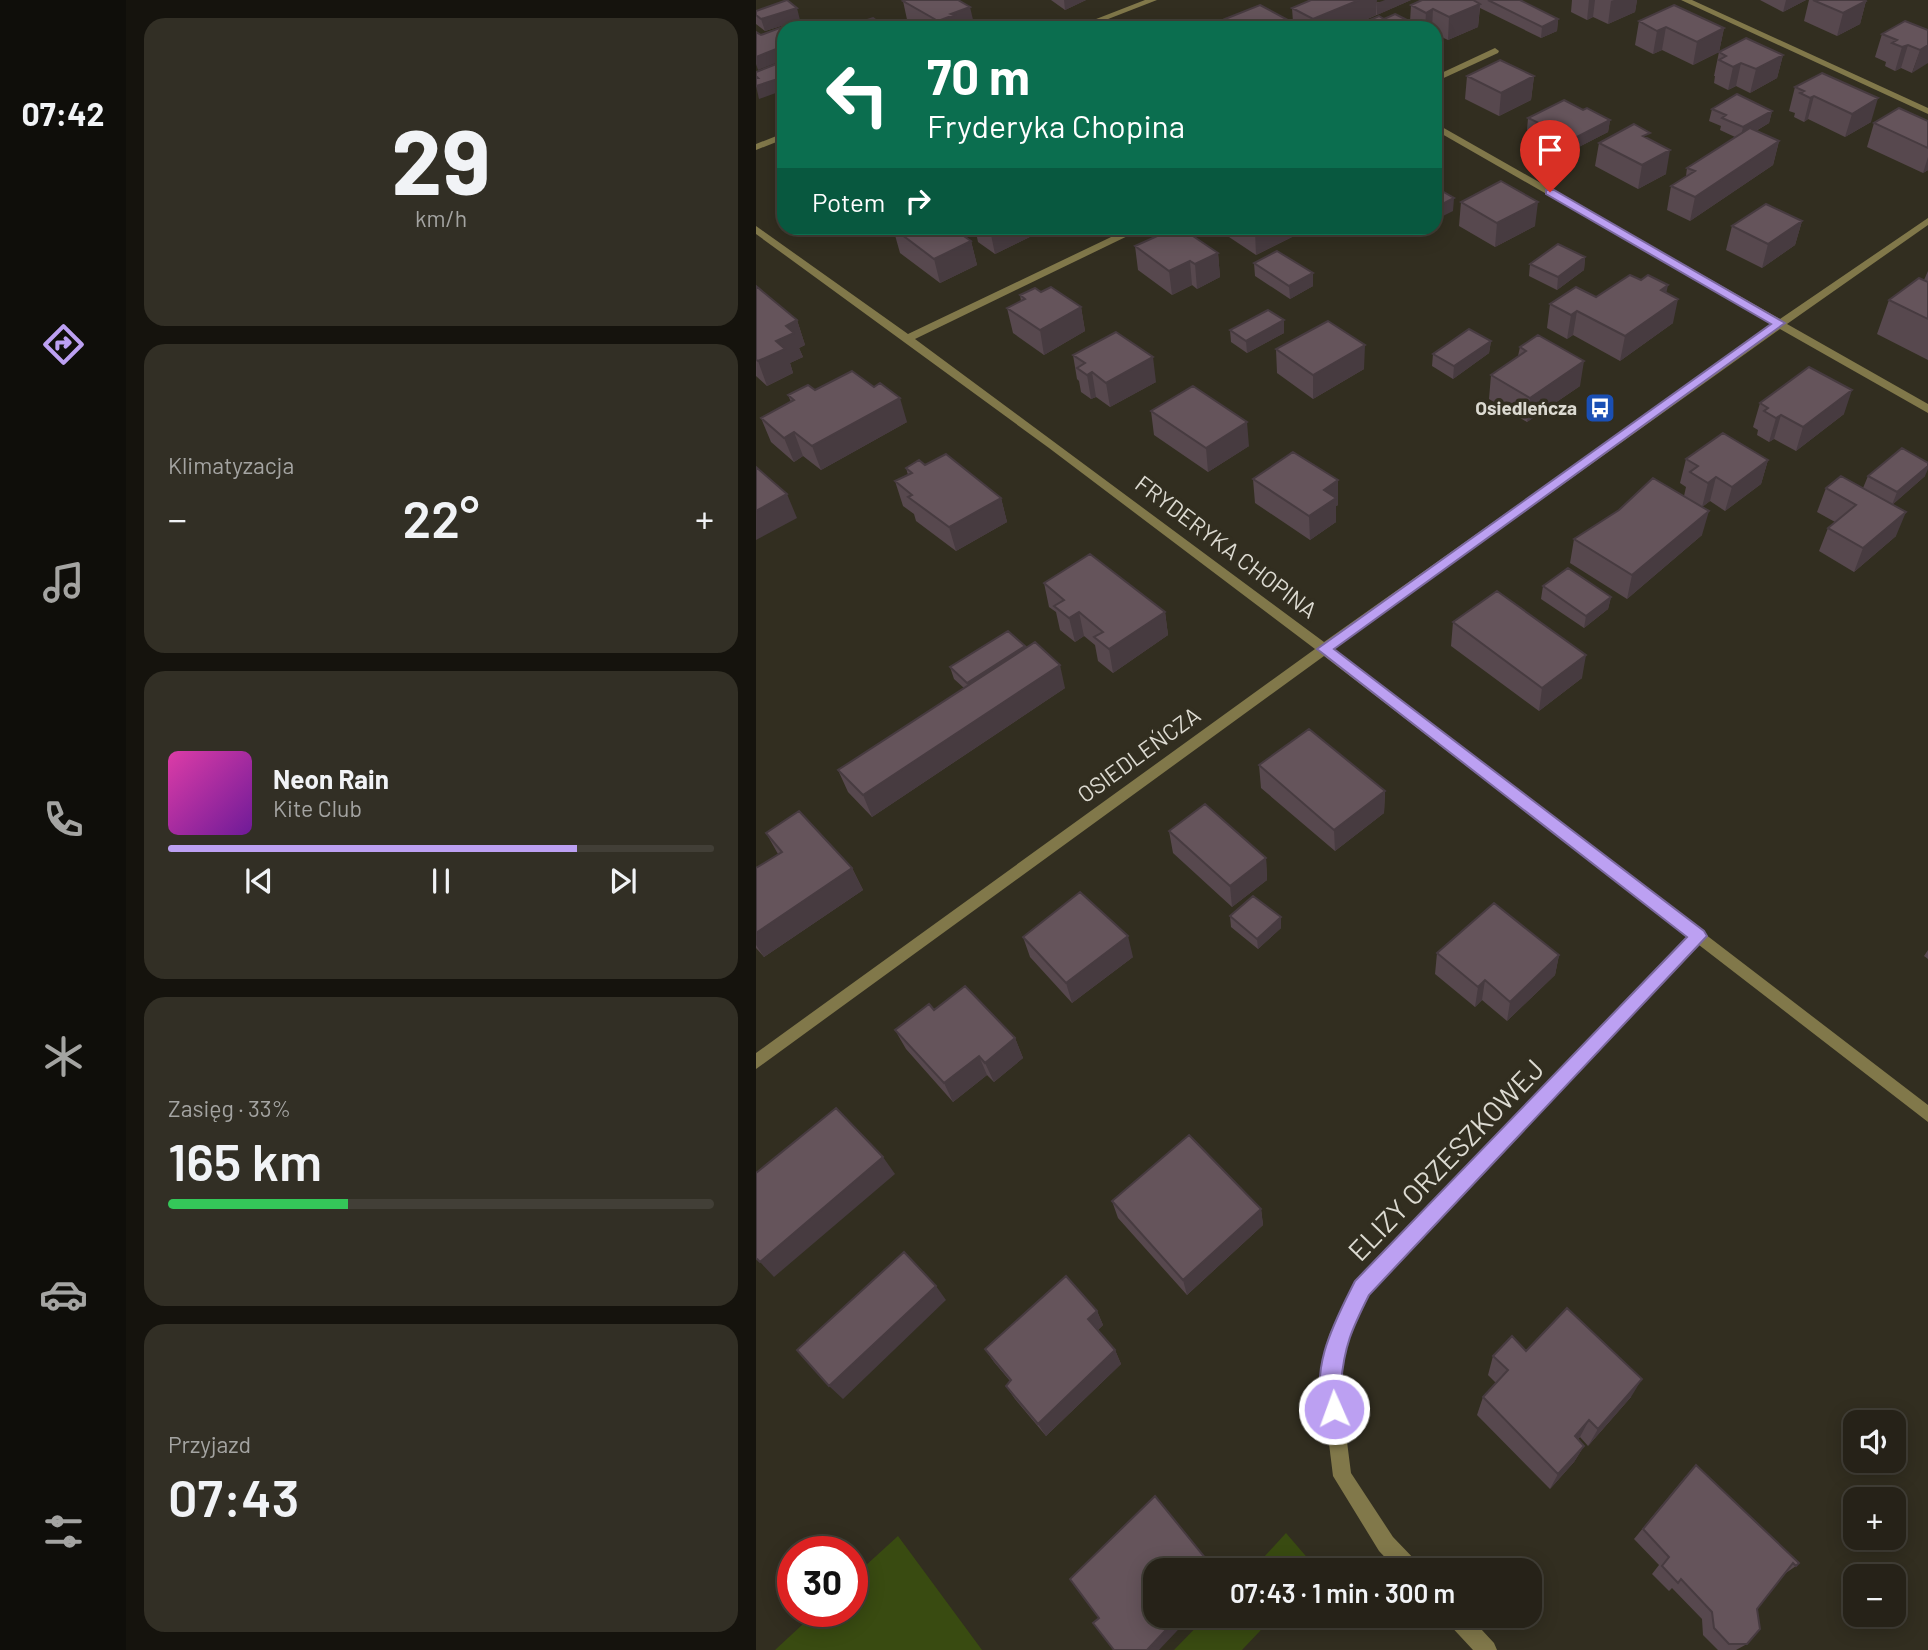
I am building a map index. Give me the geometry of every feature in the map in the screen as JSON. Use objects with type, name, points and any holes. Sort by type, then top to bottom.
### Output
[{"type":"street","points":[[1096,21],[1153,0]]},
{"type":"street","points":[[1685,0],[1928,111]]},
{"type":"street","points":[[1442,76],[1494,51]]},
{"type":"street","points":[[1442,130],[1928,408]]},
{"type":"street","points":[[756,147],[777,139]]},
{"type":"street","name":"OSIEDLEŃCZA","points":[[756,1062],[1324,649],[1779,323],[1928,221]]},
{"type":"street","name":"FRYDERYKA CHOPINA","points":[[756,229],[908,338],[1324,649],[1928,1115]]},
{"type":"street","points":[[908,338],[1122,235]]},
{"type":"street","name":"ELIZY ORZESZKOWEJ","points":[[1399,1558],[1386,1544],[1342,1476],[1331,1387],[1338,1335],[1362,1288],[1698,936]]},
{"type":"street","points":[[1466,1628],[1487,1650]]},
{"type":"green space","points":[[1286,1533],[1308,1558],[1263,1558]]},
{"type":"green space","points":[[898,1536],[982,1650],[775,1650],[800,1627],[868,1627],[868,1563]]},
{"type":"green space","points":[[1195,1628],[1263,1628],[1242,1650],[1174,1650]]},
{"type":"building","points":[[787,0],[797,8],[761,19],[756,15],[756,11]]},
{"type":"building","points":[[958,0],[970,7],[938,21],[903,1]]},
{"type":"building","points":[[1311,0],[1359,0],[1313,19],[1292,8]]},
{"type":"building","points":[[1422,0],[1473,0],[1480,4],[1449,17],[1433,9],[1426,13],[1411,5]]},
{"type":"building","points":[[1488,0],[1520,0],[1558,19],[1542,27]]},
{"type":"building","points":[[1813,0],[1865,0],[1866,1],[1843,13]]},
{"type":"building","points":[[1260,5],[1290,21],[1228,21],[1225,19]]},
{"type":"building","points":[[1674,5],[1724,28],[1697,42],[1666,27],[1657,31],[1639,21]]},
{"type":"building","points":[[1395,14],[1409,21],[1368,21],[1379,16],[1384,19]]},
{"type":"building","points":[[1905,21],[1928,30],[1928,45],[1920,50],[1908,45],[1902,47],[1892,43],[1897,40],[1882,34]]},
{"type":"building","points":[[777,29],[777,49],[756,57],[756,32],[761,35]]},
{"type":"building","points":[[1746,38],[1783,55],[1756,69],[1741,63],[1733,67],[1719,60],[1726,56],[1719,52]]},
{"type":"building","points":[[1500,60],[1534,76],[1501,93],[1467,76]]},
{"type":"building","points":[[777,64],[777,79],[756,86],[756,72]]},
{"type":"building","points":[[1822,73],[1878,98],[1852,114],[1814,96],[1810,98],[1795,87]]},
{"type":"building","points":[[1737,94],[1772,111],[1743,127],[1722,118],[1726,115],[1712,109]]},
{"type":"building","points":[[1564,100],[1610,120],[1573,139],[1528,118]]},
{"type":"building","points":[[1899,108],[1928,121],[1928,148],[1874,123]]},
{"type":"building","points":[[1634,124],[1650,133],[1643,136],[1670,150],[1642,165],[1599,143]]},
{"type":"building","points":[[1750,128],[1779,141],[1695,197],[1671,186],[1695,171],[1687,168]]},
{"type":"building","points":[[1501,181],[1538,202],[1497,223],[1461,202]]},
{"type":"building","points":[[1442,191],[1454,198],[1442,204]]},
{"type":"building","points":[[1766,204],[1802,221],[1768,244],[1732,226]]},
{"type":"building","points":[[902,235],[962,235],[971,241],[934,259]]},
{"type":"building","points":[[1159,235],[1191,235],[1218,253],[1195,264],[1190,261],[1169,271],[1135,246]]},
{"type":"building","points":[[1558,244],[1585,257],[1558,277],[1530,264]]},
{"type":"building","points":[[1277,251],[1313,273],[1289,286],[1254,263]]},
{"type":"building","points":[[1630,275],[1641,280],[1648,275],[1668,285],[1661,290],[1678,299],[1625,336],[1577,311],[1571,315],[1550,304],[1576,287],[1596,297]]},
{"type":"building","points":[[1919,278],[1928,282],[1928,319],[1889,300]]},
{"type":"building","points":[[756,286],[797,320],[786,326],[794,333],[776,341],[785,349],[758,361],[756,360]]},
{"type":"building","points":[[1051,287],[1081,307],[1040,330],[1007,308],[1025,299],[1020,295],[1035,288],[1041,292]]},
{"type":"building","points":[[1268,310],[1284,320],[1246,341],[1230,330]]},
{"type":"building","points":[[1328,321],[1365,345],[1313,375],[1276,349]]},
{"type":"building","points":[[1469,329],[1491,341],[1454,366],[1433,354]]},
{"type":"building","points":[[1116,332],[1153,357],[1106,383],[1092,372],[1087,375],[1077,368],[1085,363],[1073,355]]},
{"type":"building","points":[[1538,335],[1584,361],[1530,398],[1491,375],[1526,351],[1520,347]]},
{"type":"building","points":[[1809,367],[1852,390],[1803,427],[1781,415],[1776,418],[1764,411],[1768,408],[1760,403]]},
{"type":"building","points":[[852,371],[874,387],[880,383],[900,398],[812,446],[794,432],[784,438],[761,418],[794,400],[788,395],[808,385],[815,390]]},
{"type":"building","points":[[1193,386],[1247,422],[1206,448],[1151,411]]},
{"type":"building","points":[[1723,433],[1768,460],[1732,487],[1716,477],[1708,483],[1690,472],[1698,466],[1686,459]]},
{"type":"building","points":[[1902,448],[1928,463],[1928,466],[1897,492],[1868,476]]},
{"type":"building","points":[[1293,452],[1338,480],[1324,490],[1336,498],[1309,516],[1253,479]]},
{"type":"building","points":[[946,454],[1001,498],[949,527],[908,497],[912,495],[895,481],[912,473],[906,468],[919,460],[925,465]]},
{"type":"building","points":[[756,467],[787,494],[756,511]]},
{"type":"building","points":[[1841,476],[1906,512],[1863,548],[1828,528],[1856,505],[1826,488]]},
{"type":"building","points":[[1653,478],[1709,511],[1632,575],[1574,539],[1619,510]]},
{"type":"building","points":[[1090,554],[1165,612],[1109,649],[1094,637],[1103,632],[1079,612],[1069,618],[1054,606],[1064,600],[1044,583]]},
{"type":"building","points":[[1568,568],[1611,597],[1586,616],[1543,586]]},
{"type":"building","points":[[1497,591],[1586,655],[1542,688],[1453,622]]},
{"type":"building","points":[[1008,631],[1025,646],[967,683],[950,667]]},
{"type":"building","points":[[1035,642],[1060,665],[863,795],[838,770]]},
{"type":"building","points":[[1309,729],[1385,791],[1334,830],[1259,765]]},
{"type":"building","points":[[1205,804],[1266,858],[1230,886],[1169,831]]},
{"type":"building","points":[[799,811],[852,868],[756,933],[756,868],[782,852],[766,833]]},
{"type":"building","points":[[1080,892],[1128,936],[1066,983],[1023,937]]},
{"type":"building","points":[[1253,896],[1281,917],[1257,939],[1230,916]]},
{"type":"building","points":[[1494,903],[1559,955],[1510,1002],[1485,980],[1478,987],[1437,953]]},
{"type":"building","points":[[965,986],[1015,1038],[985,1063],[979,1056],[944,1083],[895,1030],[929,1004],[934,1010]]},
{"type":"building","points":[[836,1108],[883,1157],[760,1262],[756,1258],[756,1173]]},
{"type":"building","points":[[1189,1135],[1261,1209],[1183,1280],[1112,1201]]},
{"type":"building","points":[[904,1252],[936,1286],[829,1386],[797,1350]]},
{"type":"building","points":[[1066,1276],[1097,1311],[1088,1319],[1115,1350],[1038,1424],[1006,1386],[1011,1380],[985,1349]]},
{"type":"building","points":[[1567,1308],[1642,1379],[1598,1429],[1589,1420],[1575,1436],[1584,1446],[1558,1474],[1483,1397],[1508,1370],[1493,1356],[1512,1336],[1526,1351]]},
{"type":"building","points":[[1696,1465],[1799,1563],[1796,1566],[1793,1563],[1757,1609],[1760,1629],[1747,1644],[1729,1644],[1714,1628],[1712,1612],[1681,1579],[1678,1583],[1662,1566],[1669,1557],[1643,1529]]},
{"type":"building","points":[[1155,1496],[1205,1558],[1143,1558],[1143,1628],[1168,1628],[1147,1650],[1114,1650],[1093,1623],[1099,1618],[1070,1579]]},
{"type":"place","name":"Osiedleńcza","points":[[1600,408]]},
{"type":"route","points":[[1334,1409],[1331,1387],[1338,1335],[1362,1288],[1698,936],[1324,649],[1779,323],[1550,192]]}]
